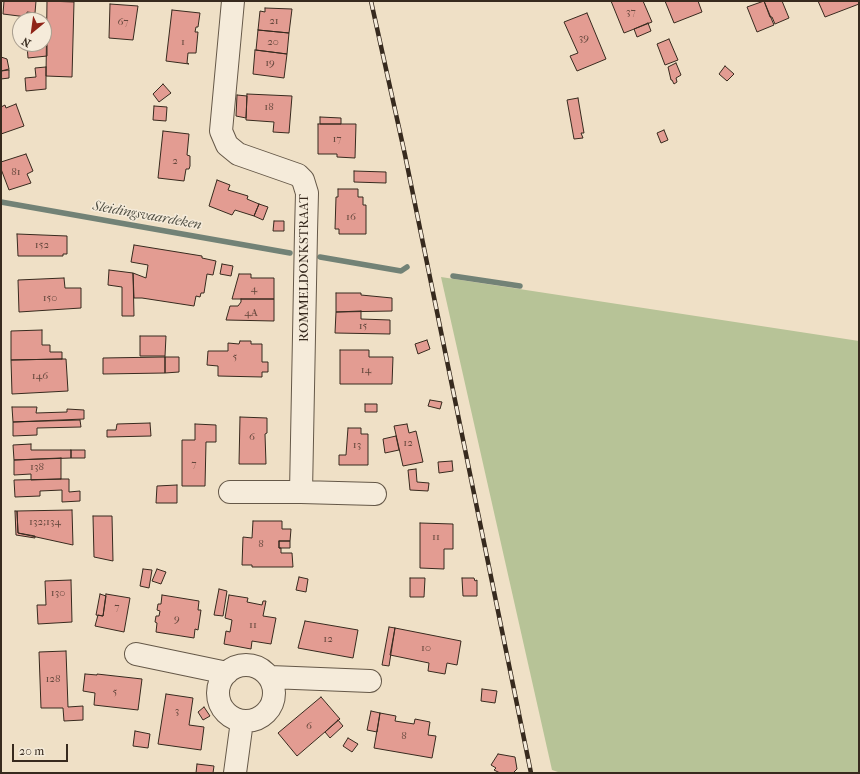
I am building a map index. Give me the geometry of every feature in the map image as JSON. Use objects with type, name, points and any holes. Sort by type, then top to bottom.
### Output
[{"type":"street","name":"ROMMELDONKSTRAAT","points":[[233,1],[221,131],[227,145],[238,154],[298,175],[303,180],[307,193],[301,492]]},
{"type":"street","points":[[230,492],[375,494]]},
{"type":"street","points":[[136,654],[226,673]]},
{"type":"street","points":[[244,665],[254,666],[263,670],[270,677],[274,692],[270,708],[264,715],[257,719],[242,721],[228,715],[219,702],[218,686],[222,677],[231,669],[244,665]]},
{"type":"street","points":[[270,677],[370,681]]},
{"type":"street","points":[[235,773],[242,721]]},
{"type":"green space","points":[[441,277],[859,341],[859,773],[561,773],[552,770]]},
{"type":"building","points":[[4,1],[36,1],[35,12],[12,12],[12,15],[3,14]]},
{"type":"building","points":[[47,1],[74,2],[72,77],[46,76],[46,52],[52,52],[52,12],[47,12]]},
{"type":"building","points":[[611,1],[643,1],[652,22],[624,33]]},
{"type":"building","points":[[665,1],[698,1],[702,12],[674,23]]},
{"type":"building","points":[[764,1],[782,1],[789,18],[775,24],[772,17],[770,17]]},
{"type":"building","points":[[764,1],[774,25],[757,32],[747,7]]},
{"type":"building","points":[[818,1],[859,1],[859,4],[825,17]]},
{"type":"building","points":[[110,4],[138,6],[133,40],[109,38]]},
{"type":"building","points":[[265,8],[292,9],[289,33],[258,30],[260,11],[265,12]]},
{"type":"building","points":[[172,10],[200,13],[198,27],[196,27],[195,32],[198,32],[196,53],[188,53],[187,63],[189,64],[166,61]]},
{"type":"building","points":[[587,13],[606,59],[577,71],[570,56],[578,53],[564,22]]},
{"type":"building","points":[[648,23],[651,31],[637,37],[634,29]]},
{"type":"building","points":[[258,30],[289,33],[287,54],[256,50]]},
{"type":"building","points":[[669,39],[678,60],[665,65],[657,44]]},
{"type":"building","points":[[255,50],[287,54],[284,78],[253,74]]},
{"type":"building","points":[[28,52],[47,52],[47,56],[28,58]]},
{"type":"building","points":[[1,57],[7,59],[9,69],[1,71]]},
{"type":"building","points":[[676,63],[681,75],[676,78],[677,82],[674,84],[671,80],[668,67]]},
{"type":"building","points":[[725,66],[734,74],[727,81],[719,74]]},
{"type":"building","points":[[46,67],[46,89],[26,91],[25,78],[36,77],[35,68]]},
{"type":"building","points":[[9,70],[9,78],[1,79],[1,71]]},
{"type":"building","points":[[163,84],[171,93],[159,102],[153,94]]},
{"type":"building","points":[[247,94],[292,96],[289,133],[273,132],[274,122],[246,120]]},
{"type":"building","points":[[237,95],[247,96],[246,118],[236,116]]},
{"type":"building","points":[[578,98],[584,133],[581,133],[583,138],[574,139],[567,100]]},
{"type":"building","points":[[16,104],[24,126],[1,134],[1,107],[5,105],[6,108]]},
{"type":"building","points":[[154,106],[167,107],[166,121],[153,120]]},
{"type":"building","points":[[320,117],[341,118],[341,124],[320,124]]},
{"type":"building","points":[[318,124],[356,124],[355,158],[337,157],[337,154],[318,154]]},
{"type":"building","points":[[664,130],[668,140],[661,143],[657,133]]},
{"type":"building","points":[[163,131],[189,134],[187,155],[190,156],[190,166],[189,169],[186,169],[184,181],[158,178]]},
{"type":"building","points":[[26,154],[33,171],[27,174],[31,183],[9,190],[1,169],[1,162]]},
{"type":"building","points":[[354,171],[386,172],[386,183],[354,182]]},
{"type":"building","points":[[217,180],[230,185],[228,190],[248,196],[247,199],[259,204],[254,216],[235,210],[232,215],[209,206]]},
{"type":"building","points":[[338,189],[358,189],[358,197],[363,197],[363,205],[366,205],[366,234],[339,234],[339,229],[335,229],[336,197],[338,197]]},
{"type":"building","points":[[259,204],[268,207],[263,220],[254,216]]},
{"type":"building","points":[[274,221],[284,221],[284,231],[273,231]]},
{"type":"building","points":[[17,234],[67,236],[67,254],[63,254],[63,256],[18,256]]},
{"type":"building","points":[[134,245],[202,256],[202,258],[216,261],[213,275],[207,274],[204,293],[201,293],[200,297],[196,296],[194,306],[134,298],[133,273],[146,278],[148,265],[131,262]]},
{"type":"building","points":[[222,264],[233,266],[231,276],[220,274]]},
{"type":"building","points":[[109,270],[133,273],[134,316],[122,316],[122,287],[108,285]]},
{"type":"building","points":[[239,274],[251,274],[251,278],[274,278],[274,299],[232,299]]},
{"type":"building","points":[[64,278],[65,288],[81,288],[81,308],[19,312],[18,280]]},
{"type":"building","points":[[336,293],[361,293],[361,295],[392,298],[392,311],[336,312]]},
{"type":"building","points":[[241,299],[274,299],[274,321],[226,320],[230,306],[238,306]]},
{"type":"building","points":[[361,311],[361,319],[390,320],[390,334],[335,333],[336,312]]},
{"type":"building","points":[[42,330],[42,345],[50,345],[50,352],[62,352],[62,359],[11,360],[11,331]]},
{"type":"building","points":[[140,336],[166,336],[165,356],[140,356]]},
{"type":"building","points":[[427,340],[430,349],[418,354],[415,344]]},
{"type":"building","points":[[240,341],[251,341],[251,344],[262,344],[262,362],[268,362],[268,372],[262,372],[262,377],[218,376],[218,366],[207,365],[208,351],[228,351],[228,343],[239,344]]},
{"type":"building","points":[[340,350],[369,350],[369,357],[393,357],[392,384],[340,384]]},
{"type":"building","points":[[165,357],[165,373],[103,374],[103,358]]},
{"type":"building","points":[[165,357],[179,357],[179,372],[165,373]]},
{"type":"building","points":[[66,359],[68,391],[12,394],[11,360]]},
{"type":"building","points":[[430,400],[442,402],[440,409],[428,406]]},
{"type":"building","points":[[365,404],[377,404],[377,412],[365,412]]},
{"type":"building","points":[[12,407],[37,407],[36,413],[67,412],[67,409],[84,410],[84,419],[13,422]]},
{"type":"building","points":[[240,417],[267,418],[267,433],[265,434],[266,464],[239,464]]},
{"type":"building","points":[[80,420],[81,427],[37,428],[37,435],[13,436],[13,422]]},
{"type":"building","points":[[150,423],[151,436],[107,437],[107,430],[116,430],[117,424]]},
{"type":"building","points":[[195,424],[216,425],[216,442],[206,442],[205,486],[182,486],[182,440],[195,440]]},
{"type":"building","points":[[407,424],[409,433],[416,431],[423,462],[403,466],[394,426]]},
{"type":"building","points":[[348,428],[361,428],[361,434],[368,434],[368,465],[339,465],[339,455],[346,455]]},
{"type":"building","points":[[396,436],[399,450],[385,453],[383,439]]},
{"type":"building","points":[[31,444],[31,450],[71,450],[71,458],[14,460],[13,445]]},
{"type":"building","points":[[71,450],[85,450],[85,458],[71,458]]},
{"type":"building","points":[[61,458],[61,479],[31,480],[31,474],[14,475],[14,460]]},
{"type":"building","points":[[452,461],[453,471],[439,473],[438,462]]},
{"type":"building","points":[[416,469],[417,482],[429,483],[428,491],[410,490],[408,470]]},
{"type":"building","points":[[69,479],[69,492],[80,491],[80,501],[62,502],[62,490],[40,491],[40,496],[15,497],[14,480]]},
{"type":"building","points":[[177,485],[177,503],[156,503],[157,486]]},
{"type":"building","points":[[72,510],[73,545],[18,533],[17,511]]},
{"type":"building","points":[[15,511],[17,511],[18,533],[35,536],[35,538],[16,535]]},
{"type":"building","points":[[93,516],[112,516],[113,561],[94,557]]},
{"type":"building","points":[[253,521],[282,521],[282,529],[291,529],[290,541],[279,541],[279,548],[281,548],[281,553],[292,553],[293,567],[252,567],[252,565],[242,565],[243,537],[252,538]]},
{"type":"building","points":[[420,523],[453,524],[453,549],[444,549],[444,569],[420,568]]},
{"type":"building","points":[[279,541],[290,541],[290,548],[279,548]]},
{"type":"building","points":[[143,569],[152,570],[149,588],[140,586]]},
{"type":"building","points":[[157,569],[166,572],[161,584],[152,581]]},
{"type":"building","points":[[299,577],[308,579],[306,592],[296,590]]},
{"type":"building","points":[[410,578],[425,578],[424,597],[410,597]]},
{"type":"building","points":[[462,578],[474,578],[475,581],[477,580],[477,596],[463,596]]},
{"type":"building","points":[[71,580],[72,622],[38,624],[37,605],[46,605],[45,581]]},
{"type":"building","points":[[219,589],[227,591],[223,616],[214,615]]},
{"type":"building","points":[[100,594],[106,596],[103,616],[96,615]]},
{"type":"building","points":[[106,594],[130,598],[124,632],[95,626],[98,615],[103,616]]},
{"type":"building","points":[[162,595],[199,601],[198,610],[201,610],[198,630],[195,629],[194,638],[156,632],[157,623],[155,622],[156,616],[159,616],[160,611],[157,610],[158,604],[161,604]]},
{"type":"building","points":[[229,595],[248,598],[247,602],[262,605],[263,601],[266,601],[263,616],[276,618],[271,644],[252,641],[251,649],[224,644],[226,631],[230,632],[232,620],[225,618]]},
{"type":"building","points":[[305,621],[358,630],[353,658],[298,648]]},
{"type":"building","points":[[389,627],[395,628],[389,666],[382,665]]},
{"type":"building","points":[[395,628],[461,641],[457,665],[447,663],[445,674],[428,671],[429,663],[390,655]]},
{"type":"building","points":[[66,651],[68,707],[83,706],[83,720],[64,721],[63,708],[41,708],[39,652]]},
{"type":"building","points":[[85,674],[142,679],[138,710],[94,705],[95,693],[83,691]]},
{"type":"building","points":[[482,689],[497,691],[495,703],[481,701]]},
{"type":"building","points":[[166,694],[193,698],[189,725],[204,727],[201,750],[158,744]]},
{"type":"building","points":[[321,697],[340,719],[297,756],[278,733]]},
{"type":"building","points":[[204,707],[210,716],[203,720],[198,712]]},
{"type":"building","points":[[371,711],[380,713],[377,732],[367,730]]},
{"type":"building","points":[[380,713],[396,716],[395,721],[414,724],[415,719],[430,722],[428,735],[436,736],[432,758],[374,748]]},
{"type":"building","points":[[338,720],[343,726],[330,738],[325,732]]},
{"type":"building","points":[[135,731],[150,734],[148,748],[133,746]]},
{"type":"building","points":[[348,738],[358,744],[352,752],[343,746]]},
{"type":"building","points":[[498,754],[515,757],[517,769],[513,773],[500,773],[494,770],[496,768],[491,765]]},
{"type":"building","points":[[197,764],[214,766],[213,773],[196,773]]},
{"type":"waterway","name":"Sleidingsvaardeken","points":[[1,202],[290,253]]},
{"type":"waterway","name":"Sleidingsvaardeken","points":[[320,257],[401,271],[407,267]]},
{"type":"waterway","name":"Sleidingsvaardeken","points":[[453,276],[520,286]]},
{"type":"railway","points":[[371,1],[405,155],[531,773]]}]
